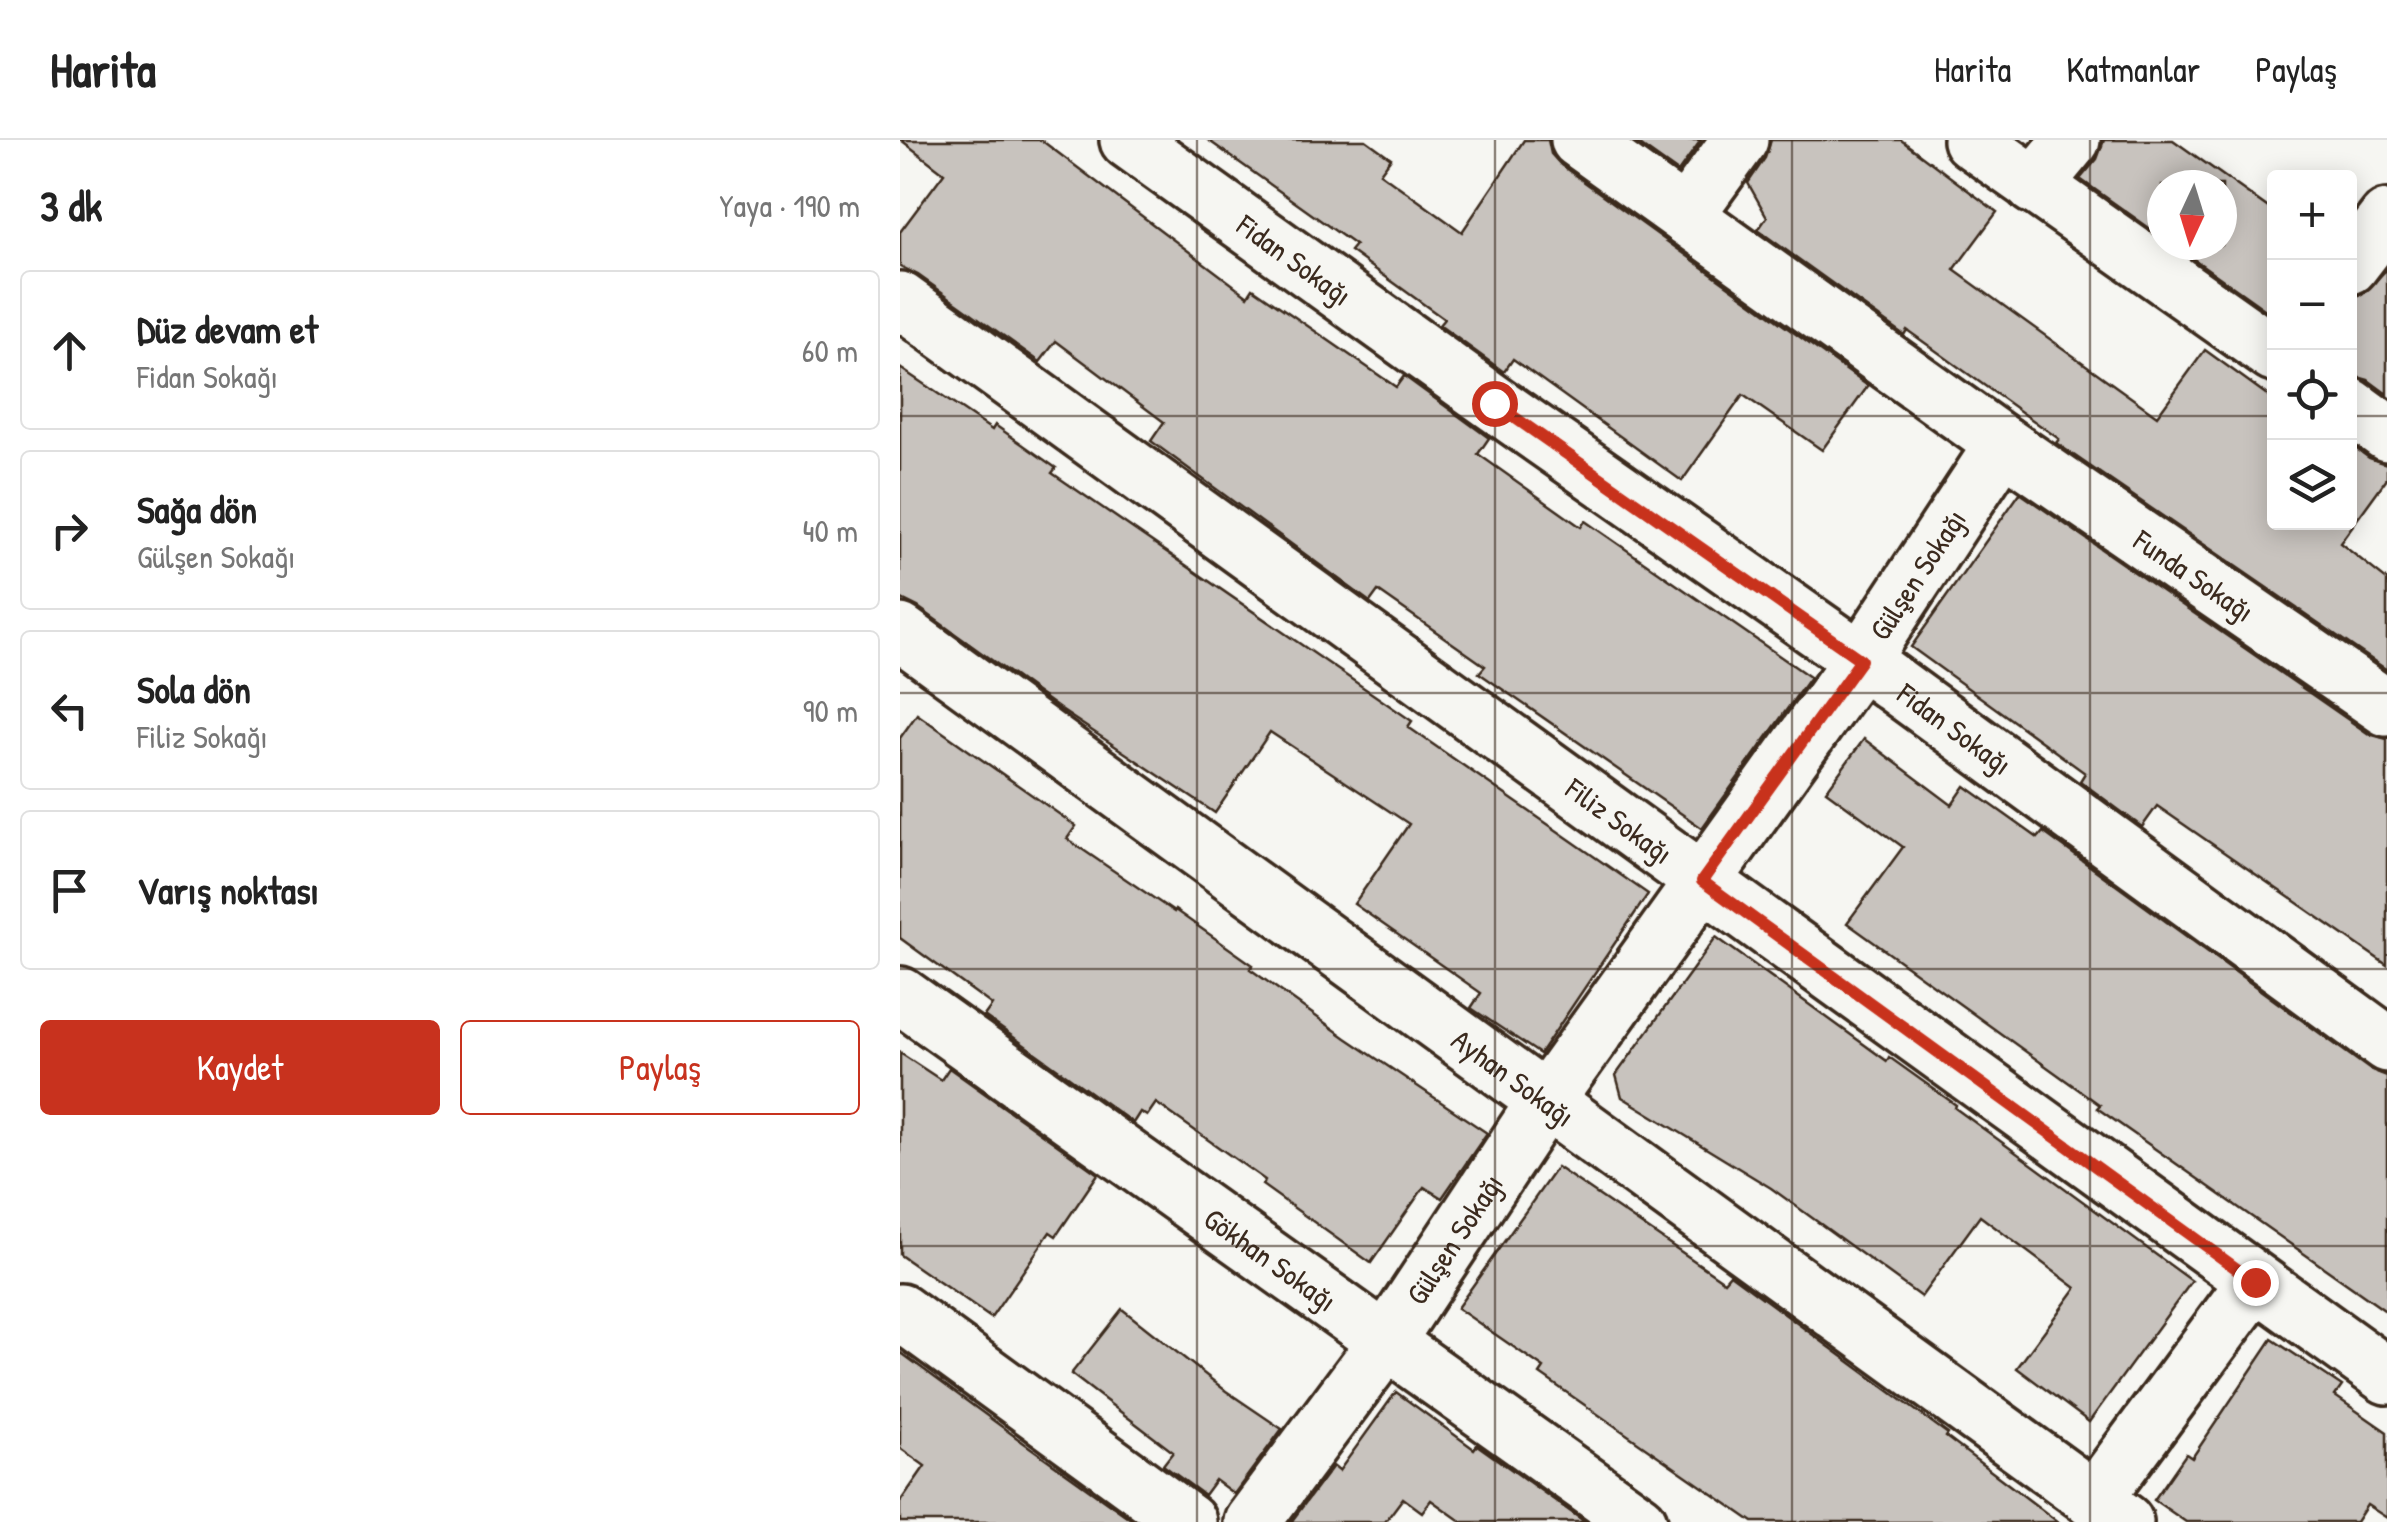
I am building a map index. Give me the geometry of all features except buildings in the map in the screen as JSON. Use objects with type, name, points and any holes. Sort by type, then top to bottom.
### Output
[{"type":"street","name":"Fidan Sokağı","points":[[1128,140],[1861,660],[2387,1044]]},
{"type":"street","points":[[1579,140],[2003,444]]},
{"type":"street","points":[[1684,216],[1740,140]]},
{"type":"street","points":[[1971,140],[2268,350]]},
{"type":"street","points":[[2034,186],[2072,140]]},
{"type":"street","points":[[2355,260],[2387,218]]},
{"type":"street","name":"Filiz Sokağı","points":[[900,300],[2387,1376]]},
{"type":"street","points":[[2357,411],[2387,432]]},
{"type":"street","name":"Gülşen Sokağı","points":[[1252,1522],[1386,1342],[1544,1102],[1861,660],[2003,444]]},
{"type":"street","name":"Funda Sokağı","points":[[2003,444],[2387,708]]},
{"type":"street","name":"Ayhan Sokağı","points":[[900,632],[2109,1511]]},
{"type":"street","name":"Gökhan Sokağı","points":[[900,995],[1639,1522]]},
{"type":"street","points":[[2109,1511],[2255,1282]]},
{"type":"street","points":[[900,1312],[1188,1522]]},
{"type":"route","points":[[1494,403],[1861,660],[1702,881],[2255,1282]]}]
